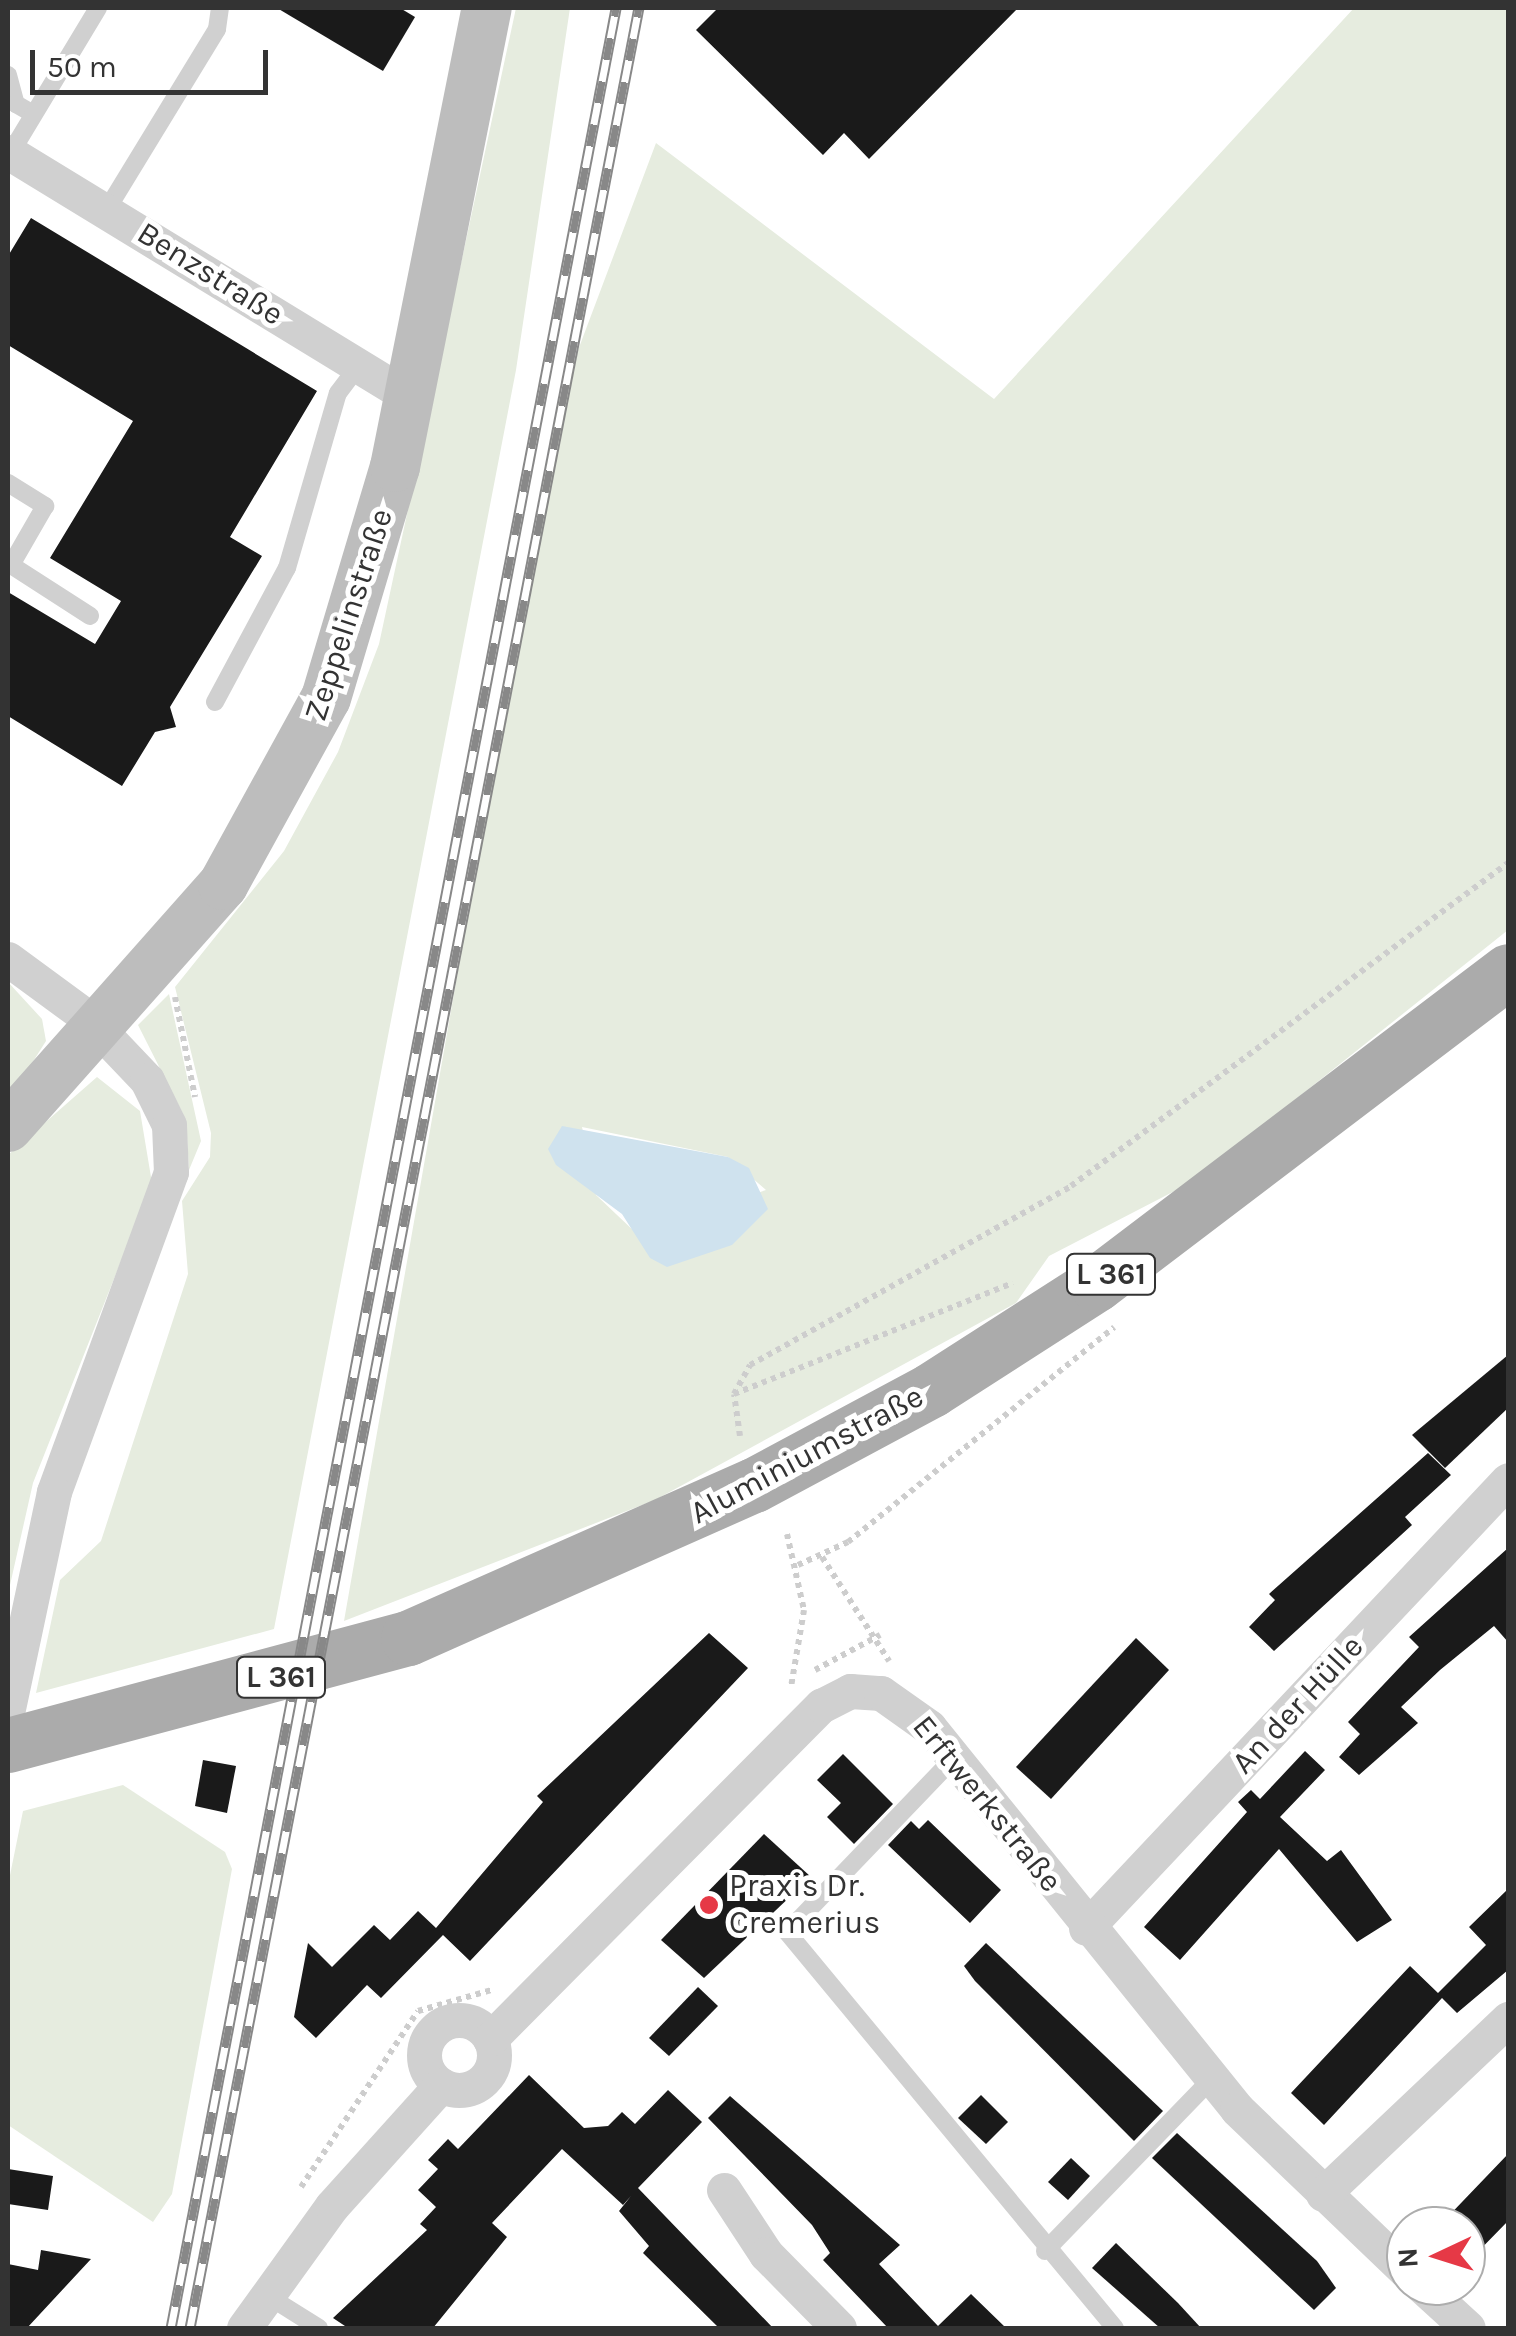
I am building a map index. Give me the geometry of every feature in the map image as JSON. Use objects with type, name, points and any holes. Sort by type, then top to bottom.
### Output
[{"type":"main road","name":"Aluminiumstraße","points":[[8,1745],[302,1671],[455,1620],[678,1524],[978,1361],[1268,1161],[1508,972]]},
{"type":"street","name":"Zeppelinstraße","points":[[8,1126],[101,1030],[223,885],[299,758],[353,622],[411,398],[487,8]]},
{"type":"street","name":"Benzstraße","points":[[9,153],[411,398]]},
{"type":"street","points":[[8,959],[101,1030],[160,1102],[171,1172],[54,1492],[8,1708]]},
{"type":"street","name":"An der Hülle","points":[[1086,1928],[1508,1480]]},
{"type":"street","name":"Erftwerkstraße","points":[[441,2085],[463,2090],[483,2080],[494,2061],[490,2039],[514,1995],[839,1694],[890,1696],[954,1758],[1211,2080],[1386,2252]]},
{"type":"street","points":[[1323,2194],[1508,2019]]},
{"type":"street","points":[[244,2328],[332,2206],[441,2085],[424,2056],[440,2026],[462,2020],[490,2039]]},
{"type":"street","points":[[724,2190],[766,2254],[839,2328]]},
{"type":"street","points":[[1444,2306],[1468,2328]]},
{"type":"lane","points":[[9,153],[98,8]]},
{"type":"lane","points":[[106,210],[217,29],[220,8]]},
{"type":"lane","points":[[8,74],[16,104],[33,114]]},
{"type":"lane","points":[[215,702],[287,568],[338,392],[358,366]]},
{"type":"lane","points":[[8,482],[45,506],[11,565],[90,616]]},
{"type":"lane","points":[[954,1758],[787,1932],[1045,2251],[1115,2328]]},
{"type":"lane","points":[[1045,2251],[1211,2080]]},
{"type":"lane","points":[[268,2296],[319,2328]]},
{"type":"path","points":[[740,1436],[734,1394],[760,1357],[1102,1165],[1508,863]]},
{"type":"path","points":[[734,1394],[1020,1280]]},
{"type":"path","points":[[798,1565],[822,1558],[1123,1320]]},
{"type":"path","points":[[787,1534],[798,1565],[804,1630],[791,1688]]},
{"type":"path","points":[[822,1558],[880,1635]]},
{"type":"path","points":[[289,2207],[418,2011]]},
{"type":"shaded area","points":[[516,8],[570,8],[516,370],[274,1629],[36,1693],[60,1580],[101,1541],[188,1274],[182,1201],[210,1157],[211,1133],[175,987],[284,851],[338,752],[379,644]]},
{"type":"shaded area","points":[[1354,8],[1508,8],[1508,930],[1192,1182],[1049,1256],[1016,1303],[655,1500],[344,1621],[557,406],[656,143],[994,399]],"holes":[[[582,1127],[728,1157],[766,1190],[636,1233],[596,1195]]]},
{"type":"shaded area","points":[[8,982],[42,1019],[46,1041],[8,1101]]},
{"type":"shaded area","points":[[169,994],[201,1141],[189,1170],[186,1120],[138,1025]]},
{"type":"shaded area","points":[[97,1077],[140,1111],[152,1183],[33,1483],[8,1594],[8,1155]]},
{"type":"shaded area","points":[[123,1785],[225,1852],[232,1869],[172,2194],[153,2222],[8,2125],[8,1885],[23,1811]]},
{"type":"water","points":[[562,1126],[728,1157],[749,1168],[768,1209],[732,1245],[667,1267],[650,1258],[622,1214],[556,1165],[548,1149]]},
{"type":"building","points":[[277,8],[400,8],[415,17],[383,71]]},
{"type":"building","points":[[718,8],[1018,8],[869,159],[844,133],[823,155],[696,30]]},
{"type":"building","points":[[31,218],[317,391],[230,537],[262,556],[170,707],[176,727],[155,732],[122,786],[8,716],[8,592],[95,644],[121,601],[50,558],[133,421],[8,345],[8,256]]},
{"type":"building","points":[[1508,1355],[1508,1408],[1445,1468],[1412,1435]]},
{"type":"building","points":[[1428,1453],[1451,1475],[1405,1517],[1412,1525],[1274,1651],[1249,1627],[1275,1600],[1269,1594]]},
{"type":"building","points":[[1508,1548],[1508,1642],[1494,1626],[1440,1670],[1401,1707],[1418,1723],[1359,1775],[1339,1757],[1360,1734],[1348,1722],[1419,1647],[1409,1637]]},
{"type":"building","points":[[709,1633],[748,1668],[470,1961],[443,1935],[381,1998],[367,1985],[316,2038],[294,2017],[308,1943],[332,1967],[374,1925],[390,1940],[418,1911],[436,1928],[543,1802],[537,1796]]},
{"type":"building","points":[[1136,1638],[1169,1670],[1051,1799],[1016,1767]]},
{"type":"building","points":[[1305,1751],[1325,1770],[1280,1817],[1327,1861],[1341,1850],[1392,1920],[1357,1942],[1279,1849],[1180,1960],[1144,1927],[1247,1812],[1238,1802],[1251,1790],[1260,1799]]},
{"type":"building","points":[[843,1754],[893,1804],[854,1844],[827,1817],[841,1803],[817,1780]]},
{"type":"building","points":[[203,1760],[236,1766],[227,1813],[195,1806]]},
{"type":"building","points":[[928,1820],[1001,1890],[970,1923],[888,1845],[911,1821],[919,1829]]},
{"type":"building","points":[[764,1834],[811,1877],[704,1978],[661,1940]]},
{"type":"building","points":[[1508,1889],[1508,1970],[1457,2013],[1442,1998],[1324,2125],[1291,2093],[1410,1966],[1438,1993],[1486,1945],[1469,1927]]},
{"type":"building","points":[[986,1943],[1163,2111],[1134,2141],[975,1981],[964,1966]]},
{"type":"building","points":[[698,1987],[718,2006],[669,2056],[649,2038]]},
{"type":"building","points":[[529,2075],[584,2128],[608,2126],[622,2112],[635,2124],[668,2090],[702,2122],[638,2188],[773,2328],[719,2328],[643,2253],[649,2246],[619,2211],[631,2196],[623,2205],[562,2149],[492,2223],[507,2237],[433,2328],[348,2328],[333,2318],[427,2230],[420,2224],[436,2207],[418,2190],[438,2169],[428,2160],[448,2139],[458,2149]]},
{"type":"building","points":[[981,2095],[1008,2122],[986,2144],[958,2118]]},
{"type":"building","points":[[730,2096],[900,2245],[879,2264],[938,2326],[971,2294],[1006,2328],[888,2328],[823,2260],[830,2253],[812,2225],[708,2118]]},
{"type":"building","points":[[1177,2133],[1317,2261],[1336,2288],[1314,2310],[1152,2158]]},
{"type":"building","points":[[1508,2154],[1508,2221],[1486,2244],[1486,2206],[1458,2206]]},
{"type":"building","points":[[1071,2158],[1090,2176],[1068,2200],[1048,2182]]},
{"type":"building","points":[[8,2169],[53,2176],[48,2210],[8,2204]]},
{"type":"building","points":[[1116,2243],[1201,2328],[1160,2328],[1092,2268]]},
{"type":"building","points":[[41,2250],[91,2259],[27,2328],[8,2328],[8,2264],[38,2270]]},
{"type":"railway","points":[[171,2328],[616,8]]},
{"type":"railway","points":[[190,2328],[639,8]]},
{"type":"place","name":"Praxis Dr. Cremerius","points":[[709,1905]]}]
